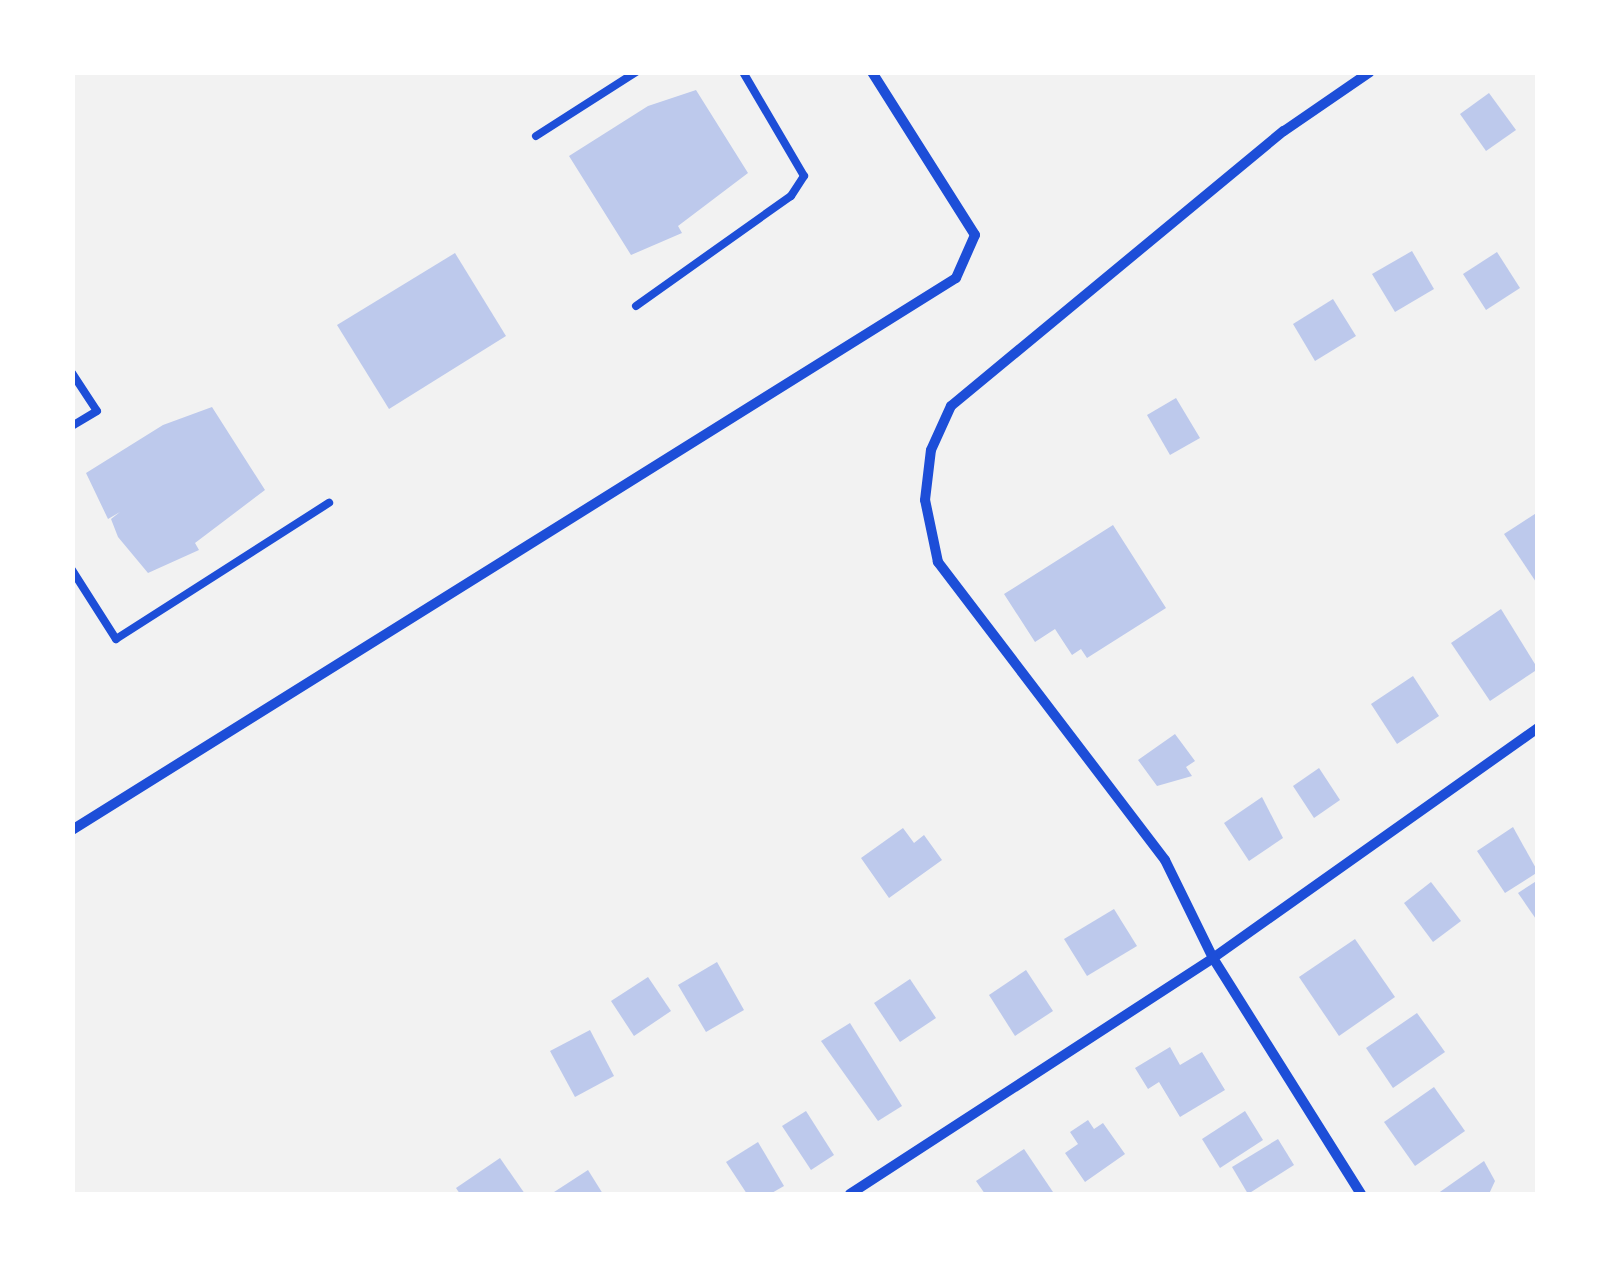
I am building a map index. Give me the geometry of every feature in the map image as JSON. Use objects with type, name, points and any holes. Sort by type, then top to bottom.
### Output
[{"type":"street","points":[[72,830],[956,278],[975,235],[872,72]]},
{"type":"street","points":[[1361,1194],[1213,958],[1165,860],[938,562],[925,500],[932,450],[951,406],[1284,130],[1370,72]]},
{"type":"street","points":[[850,1194],[1213,958],[1538,728]]},
{"type":"lane","points":[[536,136],[636,72]]},
{"type":"lane","points":[[636,306],[791,196],[804,176],[743,72]]},
{"type":"lane","points":[[72,373],[96,410],[72,426]]},
{"type":"lane","points":[[72,570],[116,639],[329,503]]},
{"type":"building","points":[[696,90],[748,173],[678,226],[682,233],[631,255],[569,156],[648,106]]},
{"type":"building","points":[[1489,93],[1516,130],[1486,151],[1460,114]]},
{"type":"building","points":[[1412,251],[1434,289],[1395,312],[1372,274]]},
{"type":"building","points":[[1497,252],[1520,288],[1486,310],[1463,274]]},
{"type":"building","points":[[455,253],[506,336],[389,409],[337,325]]},
{"type":"building","points":[[1333,299],[1356,336],[1315,361],[1293,324]]},
{"type":"building","points":[[1176,398],[1200,438],[1170,455],[1147,415]]},
{"type":"building","points":[[212,407],[265,490],[195,543],[199,550],[148,573],[118,537],[111,519],[120,512],[108,519],[86,473],[163,425]]},
{"type":"building","points":[[1538,512],[1538,585],[1504,534]]},
{"type":"building","points":[[1113,525],[1166,608],[1087,658],[1081,649],[1072,655],[1055,629],[1035,642],[1004,594]]},
{"type":"building","points":[[1501,609],[1538,669],[1490,701],[1451,643]]},
{"type":"building","points":[[1413,676],[1439,716],[1397,744],[1371,704]]},
{"type":"building","points":[[1175,734],[1195,761],[1186,767],[1192,776],[1157,786],[1138,760]]},
{"type":"building","points":[[1319,768],[1340,800],[1314,818],[1293,786]]},
{"type":"building","points":[[1262,797],[1283,838],[1249,861],[1224,823]]},
{"type":"building","points":[[1513,827],[1538,872],[1505,893],[1477,851]]},
{"type":"building","points":[[903,828],[914,843],[924,835],[942,860],[889,898],[861,858]]},
{"type":"building","points":[[1538,880],[1538,922],[1518,893]]},
{"type":"building","points":[[1431,882],[1461,921],[1433,942],[1404,903]]},
{"type":"building","points":[[1114,909],[1137,946],[1087,976],[1064,939]]},
{"type":"building","points":[[1355,939],[1395,997],[1339,1036],[1299,977]]},
{"type":"building","points":[[717,962],[744,1010],[706,1032],[678,985]]},
{"type":"building","points":[[1026,970],[1053,1011],[1015,1036],[989,995]]},
{"type":"building","points":[[648,977],[671,1011],[634,1036],[611,1001]]},
{"type":"building","points":[[910,979],[936,1018],[900,1042],[874,1003]]},
{"type":"building","points":[[1417,1013],[1445,1052],[1393,1088],[1366,1048]]},
{"type":"building","points":[[850,1023],[902,1106],[878,1121],[821,1041]]},
{"type":"building","points":[[590,1030],[614,1076],[575,1097],[550,1051]]},
{"type":"building","points":[[1170,1047],[1180,1065],[1202,1052],[1225,1090],[1180,1117],[1159,1082],[1148,1089],[1135,1068]]},
{"type":"building","points":[[1434,1087],[1465,1131],[1415,1166],[1384,1122]]},
{"type":"building","points":[[806,1111],[834,1155],[811,1170],[782,1126]]},
{"type":"building","points":[[1245,1111],[1263,1140],[1220,1168],[1202,1139]]},
{"type":"building","points":[[1088,1120],[1094,1129],[1103,1123],[1125,1154],[1085,1182],[1065,1153],[1078,1144],[1070,1132]]},
{"type":"building","points":[[1278,1139],[1294,1165],[1248,1194],[1232,1167]]},
{"type":"building","points":[[758,1142],[784,1186],[770,1194],[747,1194],[726,1162]]},
{"type":"building","points":[[1024,1149],[1053,1192],[985,1194],[976,1181]]},
{"type":"building","points":[[500,1158],[525,1194],[460,1194],[456,1188]]},
{"type":"building","points":[[1484,1161],[1495,1181],[1489,1194],[1437,1194]]},
{"type":"building","points":[[588,1170],[603,1194],[551,1194]]}]
